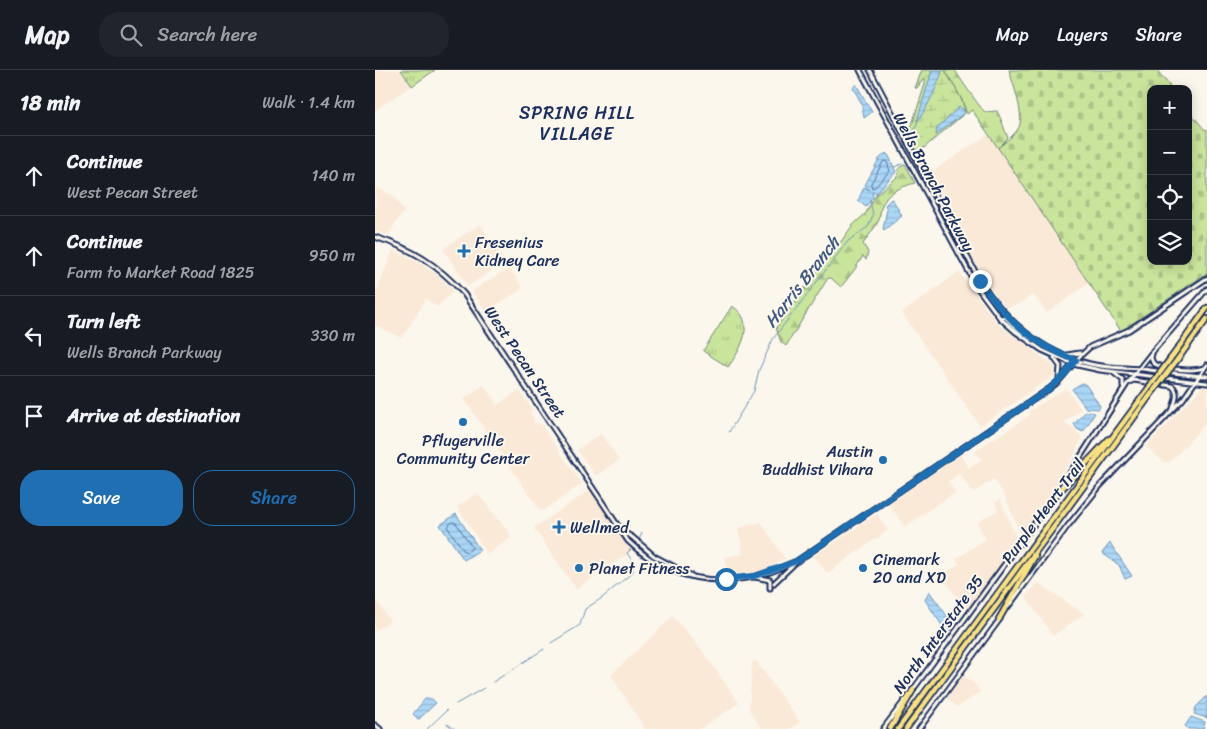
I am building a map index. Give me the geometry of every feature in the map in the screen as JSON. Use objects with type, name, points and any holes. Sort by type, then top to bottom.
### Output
[{"type":"highway","name":"Purple Heart Trail","points":[[898,729],[1207,308]]},
{"type":"highway","name":"Purple Heart Trail","points":[[906,729],[1207,319]]},
{"type":"highway","points":[[1056,495],[1119,430]]},
{"type":"highway","points":[[999,619],[1040,546]]},
{"type":"highway","points":[[890,729],[913,690]]},
{"type":"main road","name":"Wells Branch Parkway","points":[[860,70],[977,287],[1000,318],[1023,338],[1052,355],[1073,364],[1111,372],[1207,383]]},
{"type":"main road","name":"Wells Branch Parkway","points":[[870,70],[980,281],[1005,314],[1034,339],[1076,360],[1097,365],[1207,376]]},
{"type":"main road","name":"West Pecan Street","points":[[375,237],[403,247],[424,258],[464,294],[625,533],[654,556],[695,577],[718,580],[755,576],[797,561]]},
{"type":"main road","points":[[1063,355],[1074,355],[1085,351],[1096,344],[1129,330],[1207,278]]},
{"type":"main road","points":[[977,287],[981,289],[1001,315],[1005,314]]},
{"type":"main road","name":"North Interstate 35","points":[[883,729],[1056,495],[1134,374],[1207,289]]},
{"type":"main road","points":[[1000,318],[1005,317],[1024,335],[1034,339]]},
{"type":"main road","points":[[774,583],[797,561],[1058,382],[1085,351]]},
{"type":"main road","points":[[1153,351],[1151,358],[1153,363],[1160,366],[1196,371],[1206,366]]},
{"type":"main road","points":[[1052,355],[1060,366],[1058,382]]},
{"type":"main road","points":[[919,729],[1099,486],[1173,409],[1206,366]]},
{"type":"main road","points":[[1111,372],[1120,376],[1123,380],[1123,389]]},
{"type":"main road","points":[[1127,384],[1134,380],[1172,386],[1175,388],[1177,396],[1173,409]]},
{"type":"main road","points":[[755,576],[770,580],[770,588]]},
{"type":"main road","points":[[375,725],[380,729]]},
{"type":"shaded area","points":[[375,70],[401,70],[412,86],[375,110]]},
{"type":"shaded area","points":[[989,134],[1089,283],[1047,313],[1033,294],[1020,303],[1006,308],[983,277],[930,173]]},
{"type":"shaded area","points":[[376,188],[393,195],[404,212],[388,235],[375,231]]},
{"type":"shaded area","points":[[480,224],[505,262],[468,286],[443,249]]},
{"type":"shaded area","points":[[393,250],[420,263],[454,291],[437,307],[426,299],[402,338],[375,325],[375,295]]},
{"type":"shaded area","points":[[509,268],[523,288],[486,312],[472,291]]},
{"type":"shaded area","points":[[959,272],[998,324],[1054,366],[1056,374],[980,426],[902,313]]},
{"type":"shaded area","points":[[484,385],[497,405],[519,390],[533,410],[530,412],[534,423],[541,424],[582,484],[541,512],[464,399]]},
{"type":"shaded area","points":[[1202,387],[1207,387],[1207,422],[1170,462],[1164,462],[1146,447]]},
{"type":"shaded area","points":[[1066,388],[1081,409],[1065,422],[1079,434],[1082,440],[1047,502],[1022,535],[1005,496],[994,479],[973,493],[959,474],[948,481],[955,492],[905,527],[889,504],[960,455],[969,468],[981,460],[975,451],[1030,415],[1028,412]]},
{"type":"shaded area","points":[[601,434],[619,460],[596,476],[577,450]]},
{"type":"shaded area","points":[[590,490],[632,551],[576,589],[534,528]]},
{"type":"shaded area","points":[[477,493],[510,534],[510,538],[488,554],[457,507]]},
{"type":"shaded area","points":[[1000,499],[1018,542],[968,611],[941,576],[959,564],[956,559],[986,539],[977,523],[998,511],[995,503]]},
{"type":"shaded area","points":[[877,514],[888,530],[829,572],[826,572],[814,556]]},
{"type":"shaded area","points":[[761,522],[785,559],[758,572],[728,575],[725,557],[743,554],[738,528]]},
{"type":"shaded area","points":[[1037,582],[1084,614],[1053,636],[1026,597]]},
{"type":"shaded area","points":[[375,598],[390,621],[375,631]]},
{"type":"shaded area","points":[[673,616],[701,649],[739,703],[700,729],[645,729],[611,675]]},
{"type":"shaded area","points":[[755,660],[800,722],[790,729],[762,729],[749,709],[752,663]]},
{"type":"shaded area","points":[[963,675],[976,685],[980,692],[958,707],[947,699]]},
{"type":"green space","points":[[401,70],[435,70],[412,86]]},
{"type":"green space","points":[[922,70],[945,70],[960,97],[965,113],[918,153],[909,134],[925,84],[925,77],[915,88]]},
{"type":"green space","points":[[945,70],[955,70],[985,112],[997,111],[1008,138],[998,148],[972,110],[967,114],[962,100]]},
{"type":"green space","points":[[1009,70],[1157,70],[1169,85],[1147,85],[1147,265],[1192,265],[1192,115],[1205,130],[1207,129],[1207,273],[1121,331],[998,148],[1014,134],[1020,124],[1019,105]]},
{"type":"green space","points":[[905,164],[915,183],[895,191],[883,202],[879,220],[863,244],[868,252],[866,260],[863,256],[841,287],[831,278],[828,278],[786,346],[781,342],[776,328],[838,241],[840,243],[852,226],[866,213],[875,196],[897,177],[898,169]]},
{"type":"green space","points":[[732,306],[740,312],[744,319],[745,327],[742,344],[728,367],[703,351]]},
{"type":"water","points":[[932,70],[942,70],[932,97],[917,121]]},
{"type":"water","points":[[856,84],[872,112],[864,118],[862,104],[853,88]]},
{"type":"water","points":[[959,107],[963,109],[964,113],[936,135],[937,128]]},
{"type":"water","points":[[886,153],[896,172],[876,194],[872,192],[873,197],[866,207],[858,201],[864,187],[869,190],[865,185],[879,159]]},
{"type":"water","points":[[891,199],[902,216],[884,230],[887,209],[885,205]]},
{"type":"water","points":[[1082,383],[1086,385],[1100,406],[1099,409],[1086,408],[1072,389]]},
{"type":"water","points":[[1086,411],[1095,413],[1083,432],[1077,429],[1074,424]]},
{"type":"water","points":[[456,514],[480,550],[464,560],[440,525]]},
{"type":"water","points":[[1110,543],[1132,576],[1125,579],[1119,565],[1102,553]]},
{"type":"water","points":[[929,591],[953,624],[949,632],[941,624],[925,600]]},
{"type":"water","points":[[1207,696],[1207,718],[1194,714],[1196,707]]},
{"type":"water","points":[[425,699],[432,699],[436,703],[418,719],[413,714]]},
{"type":"water","points":[[1191,717],[1205,722],[1203,729],[1188,729],[1185,726]]},
{"type":"waterway","name":"Harris Branch","points":[[911,141],[918,120]]},
{"type":"waterway","name":"Harris Branch","points":[[894,167],[902,164]]},
{"type":"waterway","name":"Harris Branch","points":[[729,432],[754,391],[759,370],[773,339],[848,241],[868,227],[873,215],[870,200]]},
{"type":"waterway","points":[[639,540],[642,533]]},
{"type":"waterway","points":[[631,549],[627,553],[631,559]]},
{"type":"waterway","points":[[551,643],[580,625],[585,609],[602,598],[633,572],[633,569]]},
{"type":"waterway","points":[[493,682],[544,649]]},
{"type":"waterway","points":[[456,704],[484,688]]},
{"type":"waterway","points":[[427,729],[447,710]]},
{"type":"waterway","points":[[447,724],[455,729]]},
{"type":"place","name":"Fresenius Kidney Care","points":[[464,251]]},
{"type":"place","name":"Pflugerville Community Center","points":[[463,422]]},
{"type":"place","name":"Austin Buddhist Vihara","points":[[883,460]]},
{"type":"place","name":"Wellmed","points":[[559,527]]},
{"type":"place","name":"Planet Fitness","points":[[579,568]]},
{"type":"place","name":"Cinemark 20 and XD","points":[[863,568]]},
{"type":"district","name":"SPRING HILL VILLAGE","points":[[577,123]]},
{"type":"route","points":[[726,579],[755,576],[797,561],[1058,382],[1076,360],[1050,349],[1014,323],[996,304],[980,281]]}]
